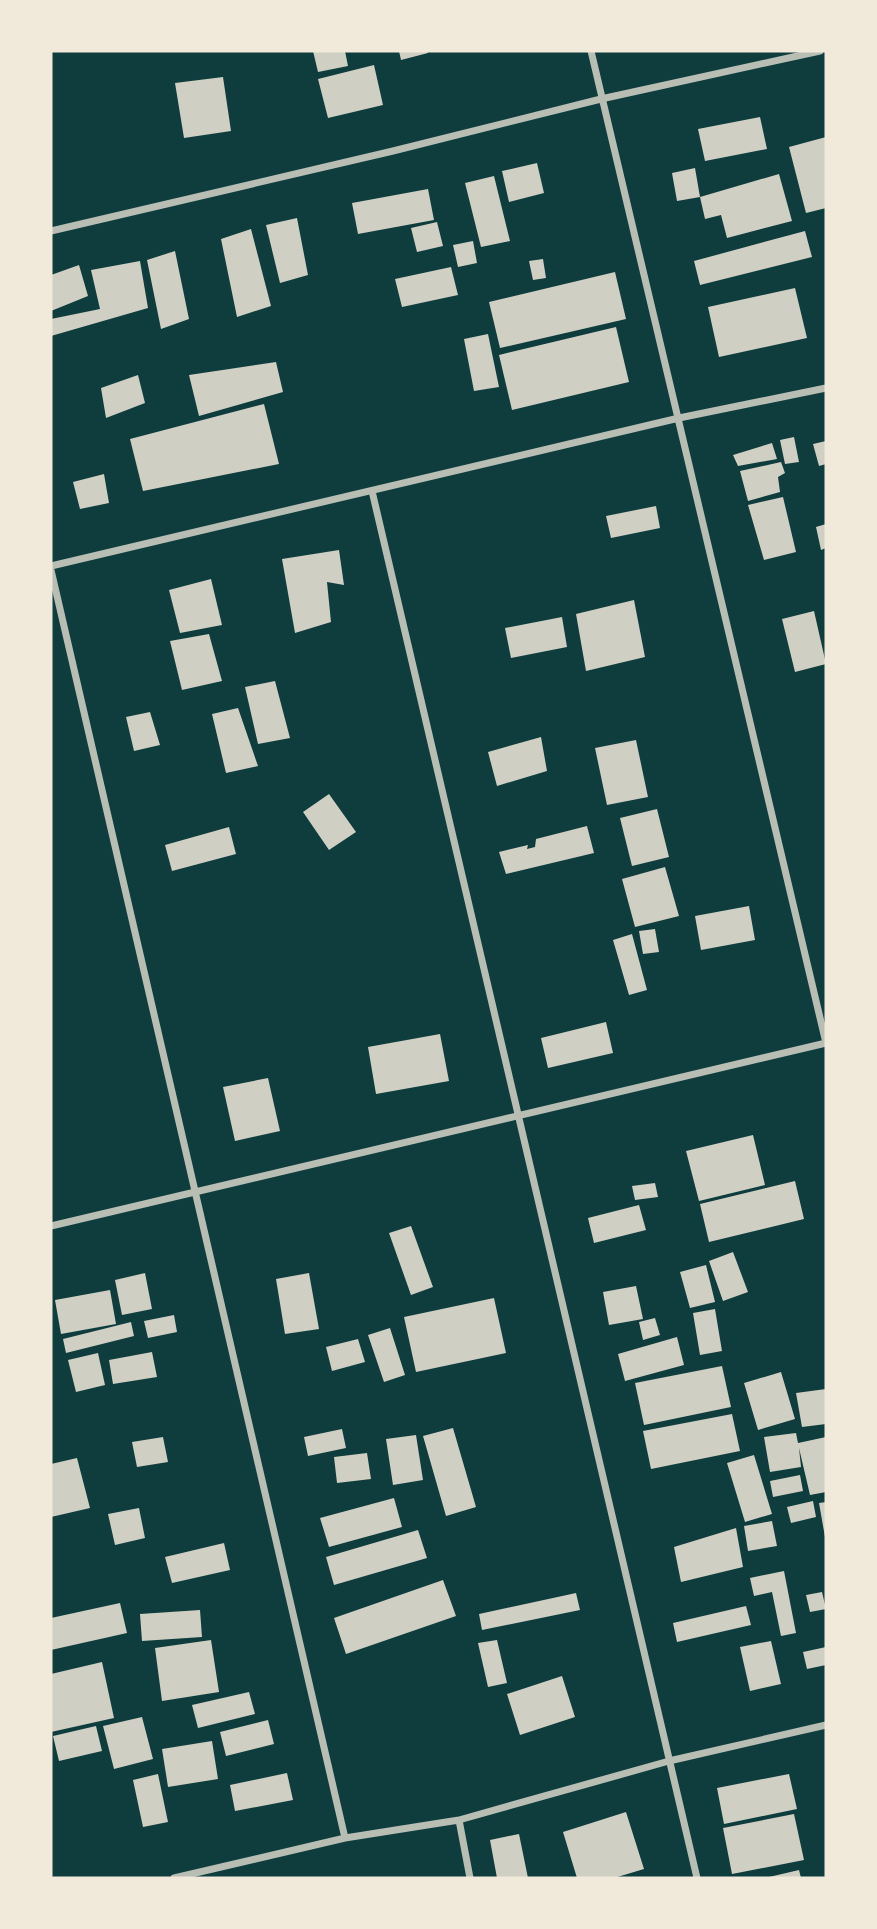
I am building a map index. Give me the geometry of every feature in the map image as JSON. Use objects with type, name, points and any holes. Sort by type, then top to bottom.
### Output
[{"type":"street","points":[[51,1226],[826,1043],[591,51]]},
{"type":"street","points":[[51,232],[601,99],[820,51]]},
{"type":"street","points":[[345,1838],[51,568],[679,418],[826,388]]},
{"type":"street","points":[[372,491],[697,1878]]},
{"type":"street","points":[[174,1878],[345,1838],[459,1820],[669,1762],[826,1724]]},
{"type":"street","points":[[459,1820],[470,1878]]},
{"type":"building","points":[[313,51],[345,51],[348,66],[318,72]]},
{"type":"building","points":[[399,51],[427,51],[428,53],[401,60]]},
{"type":"building","points":[[374,65],[383,105],[328,118],[318,79]]},
{"type":"building","points":[[223,77],[231,131],[184,138],[175,83]]},
{"type":"building","points":[[760,117],[767,149],[705,161],[698,129]]},
{"type":"building","points":[[826,137],[826,208],[806,213],[789,147]]},
{"type":"building","points":[[537,163],[544,193],[509,202],[502,171]]},
{"type":"building","points":[[695,168],[700,197],[677,201],[672,173]]},
{"type":"building","points":[[779,174],[792,221],[727,238],[721,215],[705,219],[700,197]]},
{"type":"building","points":[[494,176],[510,241],[481,247],[465,183]]},
{"type":"building","points":[[428,189],[434,220],[358,234],[352,203]]},
{"type":"building","points":[[297,218],[308,275],[280,283],[266,225]]},
{"type":"building","points":[[437,222],[443,246],[417,252],[411,228]]},
{"type":"building","points":[[251,229],[271,306],[237,317],[221,239]]},
{"type":"building","points":[[805,231],[812,257],[700,285],[694,261]]},
{"type":"building","points":[[473,241],[477,263],[458,267],[453,245]]},
{"type":"building","points":[[175,251],[189,319],[161,329],[147,260]]},
{"type":"building","points":[[543,259],[546,278],[533,280],[529,261]]},
{"type":"building","points":[[140,261],[148,308],[51,336],[51,319],[100,309],[91,270]]},
{"type":"building","points":[[79,265],[88,296],[51,311],[51,275]]},
{"type":"building","points":[[451,267],[458,295],[402,307],[395,279]]},
{"type":"building","points":[[615,272],[626,319],[500,348],[489,302]]},
{"type":"building","points":[[795,288],[807,338],[719,357],[708,307]]},
{"type":"building","points":[[616,327],[629,382],[512,410],[499,355]]},
{"type":"building","points":[[488,334],[499,387],[474,391],[464,339]]},
{"type":"building","points":[[276,362],[283,392],[199,416],[189,375]]},
{"type":"building","points":[[138,375],[145,403],[106,418],[101,388]]},
{"type":"building","points":[[264,404],[279,464],[143,491],[130,439]]},
{"type":"building","points":[[794,437],[799,462],[785,464],[780,440]]},
{"type":"building","points":[[826,441],[826,464],[819,466],[813,444]]},
{"type":"building","points":[[772,443],[777,459],[738,466],[733,455]]},
{"type":"building","points":[[781,462],[785,473],[778,477],[780,492],[748,501],[740,471]]},
{"type":"building","points":[[104,474],[109,503],[80,509],[73,482]]},
{"type":"building","points":[[783,497],[796,552],[764,560],[748,505]]},
{"type":"building","points":[[656,506],[660,528],[611,538],[606,516]]},
{"type":"building","points":[[826,524],[826,548],[821,550],[816,527]]},
{"type":"building","points":[[339,550],[344,585],[327,582],[331,622],[295,633],[282,559]]},
{"type":"building","points":[[211,579],[222,625],[180,633],[169,590]]},
{"type":"building","points":[[634,600],[645,657],[586,671],[576,614]]},
{"type":"building","points":[[814,611],[826,664],[795,672],[782,619]]},
{"type":"building","points":[[562,617],[567,647],[511,658],[505,628]]},
{"type":"building","points":[[209,634],[222,681],[182,690],[170,641]]},
{"type":"building","points":[[275,681],[290,738],[258,744],[245,687]]},
{"type":"building","points":[[238,708],[258,766],[226,773],[212,714]]},
{"type":"building","points":[[150,712],[160,745],[134,751],[126,717]]},
{"type":"building","points":[[541,737],[547,771],[497,786],[488,752]]},
{"type":"building","points":[[636,740],[648,797],[607,805],[595,748]]},
{"type":"building","points":[[329,794],[356,832],[329,850],[303,812]]},
{"type":"building","points":[[657,809],[669,857],[632,866],[620,818]]},
{"type":"building","points":[[587,826],[594,853],[506,874],[499,852],[528,845],[527,849],[535,847],[536,839]]},
{"type":"building","points":[[229,827],[236,854],[172,871],[165,845]]},
{"type":"building","points":[[665,867],[679,916],[635,927],[622,879]]},
{"type":"building","points":[[749,906],[755,940],[701,950],[695,916]]},
{"type":"building","points":[[655,929],[659,952],[643,954],[639,931]]},
{"type":"building","points":[[632,934],[647,990],[629,995],[613,940]]},
{"type":"building","points":[[606,1022],[613,1053],[548,1068],[541,1038]]},
{"type":"building","points":[[440,1034],[449,1081],[376,1094],[368,1047]]},
{"type":"building","points":[[268,1078],[280,1131],[235,1141],[223,1087]]},
{"type":"building","points":[[753,1135],[765,1185],[699,1201],[686,1151]]},
{"type":"building","points":[[795,1181],[804,1219],[709,1242],[700,1204]]},
{"type":"building","points":[[655,1183],[658,1197],[635,1200],[632,1186]]},
{"type":"building","points":[[639,1205],[646,1230],[594,1243],[588,1218]]},
{"type":"building","points":[[411,1226],[433,1287],[411,1295],[389,1233]]},
{"type":"building","points":[[733,1252],[748,1292],[723,1301],[709,1261]]},
{"type":"building","points":[[706,1265],[715,1302],[690,1308],[680,1272]]},
{"type":"building","points":[[145,1273],[152,1309],[122,1315],[115,1280]]},
{"type":"building","points":[[309,1273],[319,1329],[285,1334],[276,1279]]},
{"type":"building","points":[[636,1286],[643,1319],[609,1325],[603,1292]]},
{"type":"building","points":[[110,1290],[116,1324],[61,1334],[55,1300]]},
{"type":"building","points":[[494,1298],[506,1353],[416,1372],[404,1317]]},
{"type":"building","points":[[715,1309],[722,1351],[700,1355],[693,1313]]},
{"type":"building","points":[[174,1315],[177,1332],[148,1338],[144,1321]]},
{"type":"building","points":[[655,1318],[660,1335],[643,1340],[639,1322]]},
{"type":"building","points":[[131,1322],[134,1336],[66,1353],[63,1339]]},
{"type":"building","points":[[390,1328],[405,1375],[384,1382],[368,1335]]},
{"type":"building","points":[[677,1337],[684,1365],[625,1381],[618,1354]]},
{"type":"building","points":[[358,1339],[365,1362],[332,1371],[326,1347]]},
{"type":"building","points":[[152,1352],[157,1377],[113,1384],[109,1360]]},
{"type":"building","points":[[98,1353],[105,1385],[76,1392],[68,1360]]},
{"type":"building","points":[[722,1366],[731,1407],[644,1425],[635,1383]]},
{"type":"building","points":[[781,1372],[795,1419],[758,1430],[744,1383]]},
{"type":"building","points":[[826,1389],[826,1424],[802,1427],[796,1393]]},
{"type":"building","points":[[732,1414],[740,1451],[651,1469],[643,1431]]},
{"type":"building","points":[[453,1428],[476,1507],[446,1516],[423,1436]]},
{"type":"building","points":[[342,1429],[346,1448],[308,1456],[304,1437]]},
{"type":"building","points":[[796,1433],[798,1443],[826,1437],[826,1492],[810,1495],[799,1448],[801,1467],[770,1472],[764,1437]]},
{"type":"building","points":[[416,1435],[423,1480],[393,1485],[386,1439]]},
{"type":"building","points":[[163,1437],[168,1462],[137,1467],[132,1442]]},
{"type":"building","points":[[367,1453],[371,1479],[337,1483],[334,1457]]},
{"type":"building","points":[[754,1455],[772,1514],[745,1522],[727,1463]]},
{"type":"building","points":[[77,1458],[90,1508],[51,1517],[51,1464]]},
{"type":"building","points":[[800,1475],[803,1491],[773,1497],[770,1481]]},
{"type":"building","points":[[394,1498],[402,1527],[329,1547],[320,1518]]},
{"type":"building","points":[[813,1501],[816,1517],[791,1523],[787,1507]]},
{"type":"building","points":[[826,1502],[826,1537],[825,1537],[819,1503]]},
{"type":"building","points":[[139,1508],[145,1538],[115,1545],[108,1514]]},
{"type":"building","points":[[772,1521],[777,1546],[748,1551],[744,1526]]},
{"type":"building","points":[[736,1528],[743,1567],[681,1582],[674,1547]]},
{"type":"building","points":[[418,1530],[427,1558],[334,1585],[326,1557]]},
{"type":"building","points":[[224,1543],[230,1570],[172,1583],[165,1557]]},
{"type":"building","points":[[784,1571],[796,1633],[781,1636],[772,1592],[754,1596],[750,1578]]},
{"type":"building","points":[[443,1580],[456,1616],[346,1654],[334,1618]]},
{"type":"building","points":[[822,1592],[826,1609],[810,1612],[806,1595]]},
{"type":"building","points":[[576,1593],[580,1610],[482,1630],[479,1614]]},
{"type":"building","points":[[120,1603],[127,1633],[51,1650],[51,1618]]},
{"type":"building","points":[[746,1606],[751,1625],[677,1642],[673,1623]]},
{"type":"building","points":[[200,1610],[202,1637],[142,1641],[140,1614]]},
{"type":"building","points":[[211,1640],[219,1692],[162,1701],[155,1648]]},
{"type":"building","points":[[497,1640],[507,1683],[488,1687],[478,1643]]},
{"type":"building","points":[[771,1641],[781,1684],[750,1691],[740,1647]]},
{"type":"building","points":[[826,1647],[826,1665],[807,1669],[803,1652]]},
{"type":"building","points":[[102,1662],[114,1718],[51,1732],[51,1674]]},
{"type":"building","points":[[562,1676],[575,1717],[520,1735],[507,1694]]},
{"type":"building","points":[[249,1692],[255,1714],[198,1728],[192,1705]]},
{"type":"building","points":[[142,1717],[153,1759],[114,1769],[103,1726]]},
{"type":"building","points":[[268,1720],[274,1744],[226,1756],[220,1732]]},
{"type":"building","points":[[96,1726],[102,1751],[59,1761],[53,1736]]},
{"type":"building","points":[[212,1741],[218,1779],[168,1787],[162,1749]]},
{"type":"building","points":[[287,1773],[293,1800],[235,1811],[230,1785]]},
{"type":"building","points":[[158,1774],[168,1822],[143,1827],[133,1780]]},
{"type":"building","points":[[789,1774],[797,1809],[724,1824],[717,1788]]},
{"type":"building","points":[[626,1812],[644,1869],[614,1878],[577,1878],[563,1832]]},
{"type":"building","points":[[794,1814],[804,1860],[732,1874],[723,1828]]},
{"type":"building","points":[[519,1834],[528,1878],[497,1878],[490,1840]]},
{"type":"building","points":[[799,1870],[801,1878],[769,1878],[769,1877]]}]
